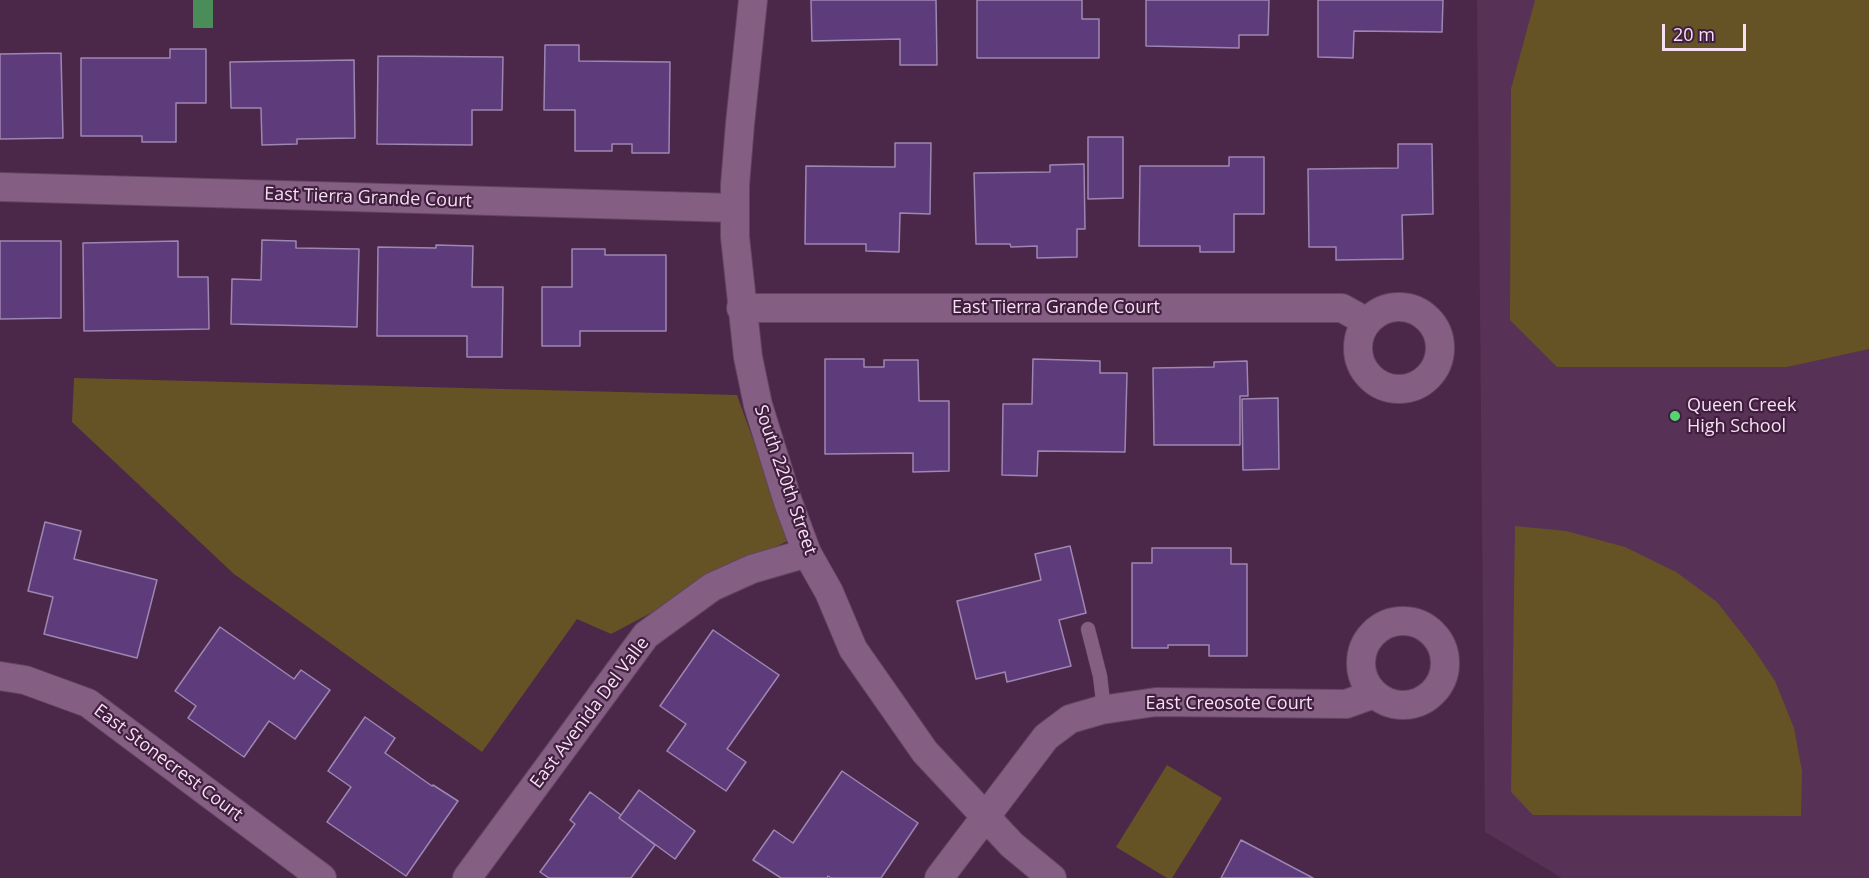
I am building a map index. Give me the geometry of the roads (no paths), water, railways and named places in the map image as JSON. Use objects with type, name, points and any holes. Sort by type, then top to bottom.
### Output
[{"type":"street","name":"South 220th Street","points":[[753,0],[744,76],[735,237],[748,357],[759,405],[788,502],[807,553],[829,592],[853,649],[925,752],[1012,845],[1052,878]]},
{"type":"street","name":"East Tierra Grande Court","points":[[0,187],[735,208]]},
{"type":"street","name":"East Tierra Grande Court","points":[[741,308],[1342,308],[1367,322]]},
{"type":"street","name":"East Avenida Del Valle","points":[[467,878],[646,635],[712,587],[752,569],[807,553]]},
{"type":"street","name":"East Stonecrest Court","points":[[0,676],[25,680],[88,702],[322,878]]},
{"type":"street","name":"East Creosote Court","points":[[939,878],[1046,737],[1070,719],[1104,710],[1156,702],[1346,704],[1374,694]]},
{"type":"lane","points":[[1088,629],[1100,676],[1104,710]]},
{"type":"place","name":"Queen Creek High School","points":[[1675,416]]}]
